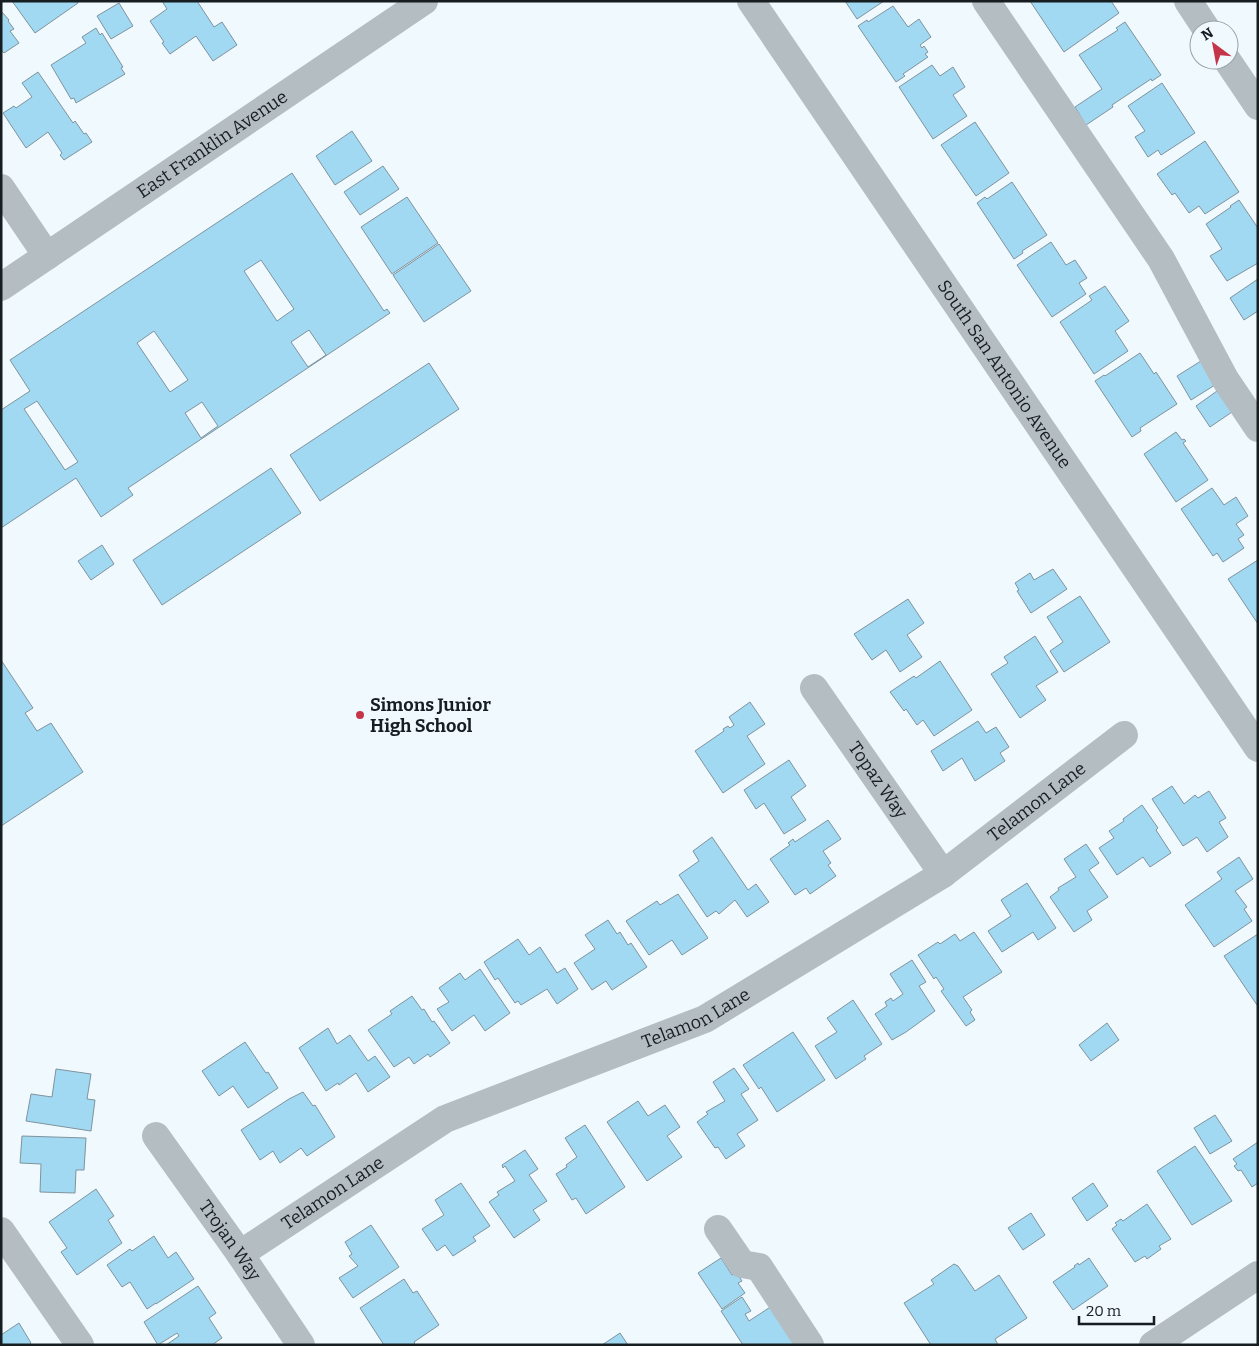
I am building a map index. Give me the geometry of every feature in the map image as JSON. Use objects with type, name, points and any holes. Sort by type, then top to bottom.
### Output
[{"type":"street","name":"East Franklin Avenue","points":[[1,287],[424,1]]},
{"type":"street","name":"South San Antonio Avenue","points":[[751,1],[1258,748]]},
{"type":"street","points":[[986,1],[1161,259],[1225,379],[1258,428]]},
{"type":"street","points":[[1188,1],[1200,20]]},
{"type":"street","points":[[1234,70],[1258,106]]},
{"type":"street","points":[[1,188],[47,256]]},
{"type":"street","name":"Topaz Way","points":[[814,688],[943,874]]},
{"type":"street","name":"Telamon Lane","points":[[240,1254],[445,1118],[705,1019],[943,874],[1124,735]]},
{"type":"street","name":"Trojan Way","points":[[156,1136],[240,1254],[301,1345]]},
{"type":"street","points":[[718,1229],[742,1264],[759,1268],[810,1345]]},
{"type":"street","points":[[1,1231],[80,1345]]},
{"type":"street","points":[[1152,1345],[1258,1274]]},
{"type":"building","points":[[12,1],[77,1],[78,3],[35,33]]},
{"type":"building","points":[[162,1],[197,1],[214,27],[222,22],[237,45],[213,61],[196,36],[170,54],[150,21],[167,9]]},
{"type":"building","points":[[845,1],[884,1],[857,19]]},
{"type":"building","points":[[1030,1],[1111,1],[1119,13],[1064,52]]},
{"type":"building","points":[[119,3],[133,26],[111,39],[97,16]]},
{"type":"building","points":[[893,6],[908,27],[919,19],[931,37],[920,45],[922,48],[924,46],[928,52],[925,54],[928,57],[903,74],[905,76],[896,82],[858,26]]},
{"type":"building","points":[[1,11],[9,20],[14,29],[10,31],[19,43],[4,53],[1,50]]},
{"type":"building","points":[[1125,22],[1161,75],[1152,81],[1151,79],[1112,105],[1113,107],[1086,125],[1075,107],[1102,89],[1079,55],[1118,30],[1116,28]]},
{"type":"building","points":[[96,28],[100,35],[102,33],[123,67],[121,68],[125,74],[76,103],[74,98],[71,99],[51,65],[86,43],[82,37]]},
{"type":"building","points":[[932,65],[940,76],[953,67],[965,87],[953,95],[967,116],[933,139],[899,87]]},
{"type":"building","points":[[38,72],[73,123],[75,121],[92,142],[64,160],[60,155],[62,153],[48,132],[26,148],[3,113],[14,106],[16,108],[32,97],[22,83]]},
{"type":"building","points":[[1162,83],[1195,133],[1161,155],[1158,150],[1148,157],[1135,137],[1145,131],[1128,106]]},
{"type":"building","points":[[975,122],[1009,173],[976,196],[941,145]]},
{"type":"building","points":[[352,131],[372,161],[335,185],[316,156]]},
{"type":"building","points":[[1205,141],[1239,192],[1205,214],[1199,206],[1189,213],[1175,193],[1172,195],[1157,174]]},
{"type":"building","points":[[383,166],[399,189],[360,215],[344,192]]},
{"type":"building","points":[[292,173],[384,311],[387,309],[390,313],[128,488],[133,495],[101,517],[76,478],[1,528],[1,410],[30,391],[10,360]],"holes":[[[261,260],[294,309],[277,321],[244,271]],[[309,330],[326,355],[308,367],[291,342]],[[154,331],[188,380],[170,392],[137,343]],[[37,401],[78,462],[65,470],[24,409]],[[202,402],[218,426],[201,438],[185,413]]]},
{"type":"building","points":[[1012,182],[1047,235],[1022,251],[1023,253],[1014,259],[977,203],[985,197],[987,199]]},
{"type":"building","points":[[407,197],[438,243],[392,274],[361,227]]},
{"type":"building","points":[[1239,200],[1258,228],[1258,263],[1227,281],[1210,256],[1222,249],[1206,224]]},
{"type":"building","points":[[1051,242],[1066,265],[1075,260],[1087,278],[1079,283],[1086,294],[1052,317],[1017,265]]},
{"type":"building","points":[[439,244],[471,291],[424,322],[393,275]]},
{"type":"building","points":[[1258,279],[1258,311],[1244,320],[1230,298]]},
{"type":"building","points":[[1105,286],[1129,321],[1115,331],[1128,351],[1094,374],[1060,322],[1092,300],[1089,296]]},
{"type":"building","points":[[1140,353],[1154,374],[1156,372],[1177,404],[1140,428],[1141,431],[1132,437],[1095,381]]},
{"type":"building","points":[[1201,361],[1215,385],[1191,400],[1177,376]]},
{"type":"building","points":[[429,363],[459,409],[320,501],[290,455]]},
{"type":"building","points":[[1217,391],[1232,412],[1210,427],[1196,406]]},
{"type":"building","points":[[1176,432],[1182,440],[1186,441],[1183,443],[1208,480],[1176,502],[1144,454]]},
{"type":"building","points":[[271,468],[301,513],[162,605],[133,560]]},
{"type":"building","points":[[1212,488],[1224,505],[1236,497],[1248,516],[1236,524],[1244,535],[1238,539],[1244,548],[1223,562],[1217,553],[1213,556],[1181,509]]},
{"type":"building","points":[[102,545],[114,564],[91,580],[78,561]]},
{"type":"building","points":[[1258,560],[1258,624],[1228,579]]},
{"type":"building","points":[[1053,569],[1067,589],[1031,613],[1017,591],[1019,590],[1015,583],[1030,573],[1034,580]]},
{"type":"building","points":[[1080,596],[1110,642],[1064,672],[1050,651],[1063,642],[1047,617]]},
{"type":"building","points":[[908,599],[924,623],[907,635],[922,657],[900,672],[886,650],[872,660],[854,634]]},
{"type":"building","points":[[1035,636],[1058,672],[1036,686],[1046,700],[1020,718],[991,674],[1008,663],[1004,657]]},
{"type":"building","points":[[1,660],[33,708],[25,713],[37,731],[51,723],[83,772],[1,826]]},
{"type":"building","points":[[940,661],[972,710],[934,736],[923,720],[917,725],[906,709],[904,711],[890,692],[914,676],[916,678]]},
{"type":"building","points":[[750,702],[765,724],[747,736],[765,764],[723,793],[695,751],[724,731],[723,729],[734,725],[729,717]]},
{"type":"building","points":[[978,721],[986,733],[996,727],[1009,747],[1000,753],[1005,761],[975,781],[962,758],[943,771],[931,751]]},
{"type":"building","points":[[789,760],[806,786],[791,797],[806,820],[784,834],[764,803],[756,809],[744,790]]},
{"type":"building","points":[[1172,786],[1184,804],[1195,795],[1198,798],[1209,791],[1226,818],[1219,822],[1228,837],[1207,852],[1197,837],[1183,846],[1152,799]]},
{"type":"building","points":[[1142,805],[1158,828],[1156,830],[1171,853],[1150,867],[1143,857],[1117,875],[1099,848],[1114,838],[1109,831]]},
{"type":"building","points":[[828,820],[841,839],[823,851],[831,863],[828,865],[836,876],[810,894],[806,888],[795,895],[770,859],[790,845],[788,843],[793,839],[795,842]]},
{"type":"building","points":[[712,837],[748,890],[756,884],[769,902],[747,917],[735,900],[719,914],[716,911],[707,917],[679,875],[699,861],[693,851]]},
{"type":"building","points":[[1086,844],[1099,863],[1089,870],[1108,897],[1087,911],[1092,920],[1074,932],[1050,897],[1059,890],[1058,888],[1076,877],[1064,859]]},
{"type":"building","points":[[1239,857],[1253,879],[1235,891],[1247,907],[1244,909],[1252,921],[1214,947],[1185,905],[1222,879],[1217,872]]},
{"type":"building","points":[[1027,883],[1056,928],[1038,940],[1033,932],[1002,952],[988,931],[1011,916],[1001,900]]},
{"type":"building","points":[[678,894],[708,938],[682,955],[672,940],[649,955],[626,921],[657,901],[660,905]]},
{"type":"building","points":[[608,920],[617,934],[620,932],[628,945],[631,943],[647,967],[612,990],[606,981],[592,990],[574,963],[595,949],[585,935]]},
{"type":"building","points":[[974,932],[1002,972],[963,997],[972,1010],[970,1012],[975,1020],[966,1026],[941,991],[944,989],[936,977],[934,979],[918,955],[955,934],[960,941]]},
{"type":"building","points":[[1258,934],[1258,1005],[1257,1005],[1224,956]]},
{"type":"building","points":[[518,939],[529,955],[540,947],[557,973],[565,968],[578,989],[557,1004],[547,989],[521,1005],[518,1001],[515,1003],[498,978],[495,980],[484,962]]},
{"type":"building","points":[[912,960],[926,982],[919,986],[935,1011],[892,1040],[875,1014],[887,1006],[885,1002],[891,998],[893,1001],[903,994],[890,974]]},
{"type":"building","points":[[480,969],[510,1013],[485,1031],[474,1015],[452,1031],[437,1009],[449,1002],[439,988],[460,973],[465,980]]},
{"type":"building","points":[[412,996],[450,1043],[430,1057],[428,1054],[414,1064],[409,1057],[394,1067],[368,1030],[392,1014],[390,1011]]},
{"type":"building","points":[[853,1000],[882,1044],[864,1056],[866,1059],[836,1079],[815,1046],[837,1032],[827,1018]]},
{"type":"building","points":[[1107,1023],[1119,1040],[1091,1061],[1079,1045]]},
{"type":"building","points":[[328,1028],[337,1044],[350,1035],[368,1061],[375,1056],[390,1077],[368,1092],[356,1073],[339,1085],[338,1083],[326,1091],[299,1048]]},
{"type":"building","points":[[793,1032],[825,1080],[777,1112],[761,1087],[759,1089],[743,1065]]},
{"type":"building","points":[[245,1042],[278,1088],[248,1108],[233,1086],[219,1096],[202,1071]]},
{"type":"building","points":[[734,1068],[749,1089],[741,1094],[758,1120],[737,1134],[745,1146],[726,1159],[718,1147],[715,1148],[697,1122],[708,1114],[706,1112],[725,1101],[713,1082]]},
{"type":"building","points":[[56,1069],[91,1074],[87,1099],[95,1100],[91,1131],[26,1121],[31,1094],[52,1097]]},
{"type":"building","points":[[303,1092],[313,1106],[315,1105],[335,1137],[307,1156],[301,1148],[280,1163],[273,1151],[260,1160],[241,1130]]},
{"type":"building","points":[[638,1101],[648,1116],[665,1105],[680,1127],[667,1136],[682,1157],[647,1181],[607,1122]]},
{"type":"building","points":[[1215,1115],[1232,1141],[1210,1154],[1194,1128]]},
{"type":"building","points":[[585,1125],[625,1187],[586,1214],[576,1198],[572,1200],[556,1174],[577,1157],[565,1138]]},
{"type":"building","points":[[22,1136],[86,1138],[84,1170],[76,1170],[75,1193],[40,1192],[41,1164],[20,1163]]},
{"type":"building","points":[[1258,1142],[1258,1183],[1252,1187],[1241,1170],[1238,1171],[1234,1166],[1237,1164],[1233,1159]]},
{"type":"building","points":[[1195,1146],[1232,1201],[1192,1225],[1157,1171]]},
{"type":"building","points":[[525,1150],[538,1169],[529,1175],[547,1201],[533,1210],[540,1220],[514,1238],[489,1202],[499,1195],[497,1192],[515,1181],[505,1166],[503,1168],[502,1165]]},
{"type":"building","points":[[461,1183],[490,1226],[473,1237],[476,1241],[453,1256],[445,1245],[437,1251],[422,1229],[444,1215],[435,1200]]},
{"type":"building","points":[[1093,1183],[1108,1206],[1087,1221],[1072,1198]]},
{"type":"building","points":[[96,1189],[114,1216],[108,1220],[122,1243],[77,1275],[61,1252],[67,1248],[49,1222]]},
{"type":"building","points":[[1147,1204],[1171,1239],[1159,1246],[1161,1249],[1147,1259],[1145,1256],[1135,1262],[1112,1229],[1117,1225],[1115,1223],[1121,1219],[1123,1221]]},
{"type":"building","points":[[1031,1213],[1045,1235],[1023,1250],[1008,1228]]},
{"type":"building","points":[[371,1225],[399,1267],[353,1298],[339,1278],[358,1266],[349,1256],[352,1254],[345,1242]]},
{"type":"building","points":[[154,1236],[168,1258],[176,1252],[194,1279],[147,1309],[130,1282],[122,1287],[107,1265],[130,1249],[132,1251]]},
{"type":"building","points":[[721,1258],[732,1275],[736,1272],[742,1281],[738,1283],[745,1293],[722,1309],[698,1273]]},
{"type":"building","points":[[1089,1258],[1108,1286],[1073,1310],[1053,1282],[1078,1263],[1079,1265]]},
{"type":"building","points":[[954,1264],[958,1266],[975,1291],[999,1275],[1027,1318],[995,1339],[998,1345],[931,1345],[904,1303],[934,1284],[931,1280]]},
{"type":"building","points":[[404,1279],[413,1293],[417,1291],[439,1325],[414,1342],[413,1345],[384,1345],[360,1308]]},
{"type":"building","points":[[198,1286],[216,1313],[209,1318],[222,1338],[212,1345],[166,1345],[179,1336],[177,1333],[158,1345],[144,1322]]},
{"type":"building","points":[[742,1297],[751,1311],[745,1314],[749,1321],[775,1304],[795,1345],[743,1345],[721,1311]]},
{"type":"building","points":[[19,1323],[31,1343],[29,1345],[1,1345],[1,1335]]},
{"type":"building","points":[[620,1333],[628,1345],[602,1345]]},
{"type":"place","name":"Simons Junior High School","points":[[360,715]]}]
